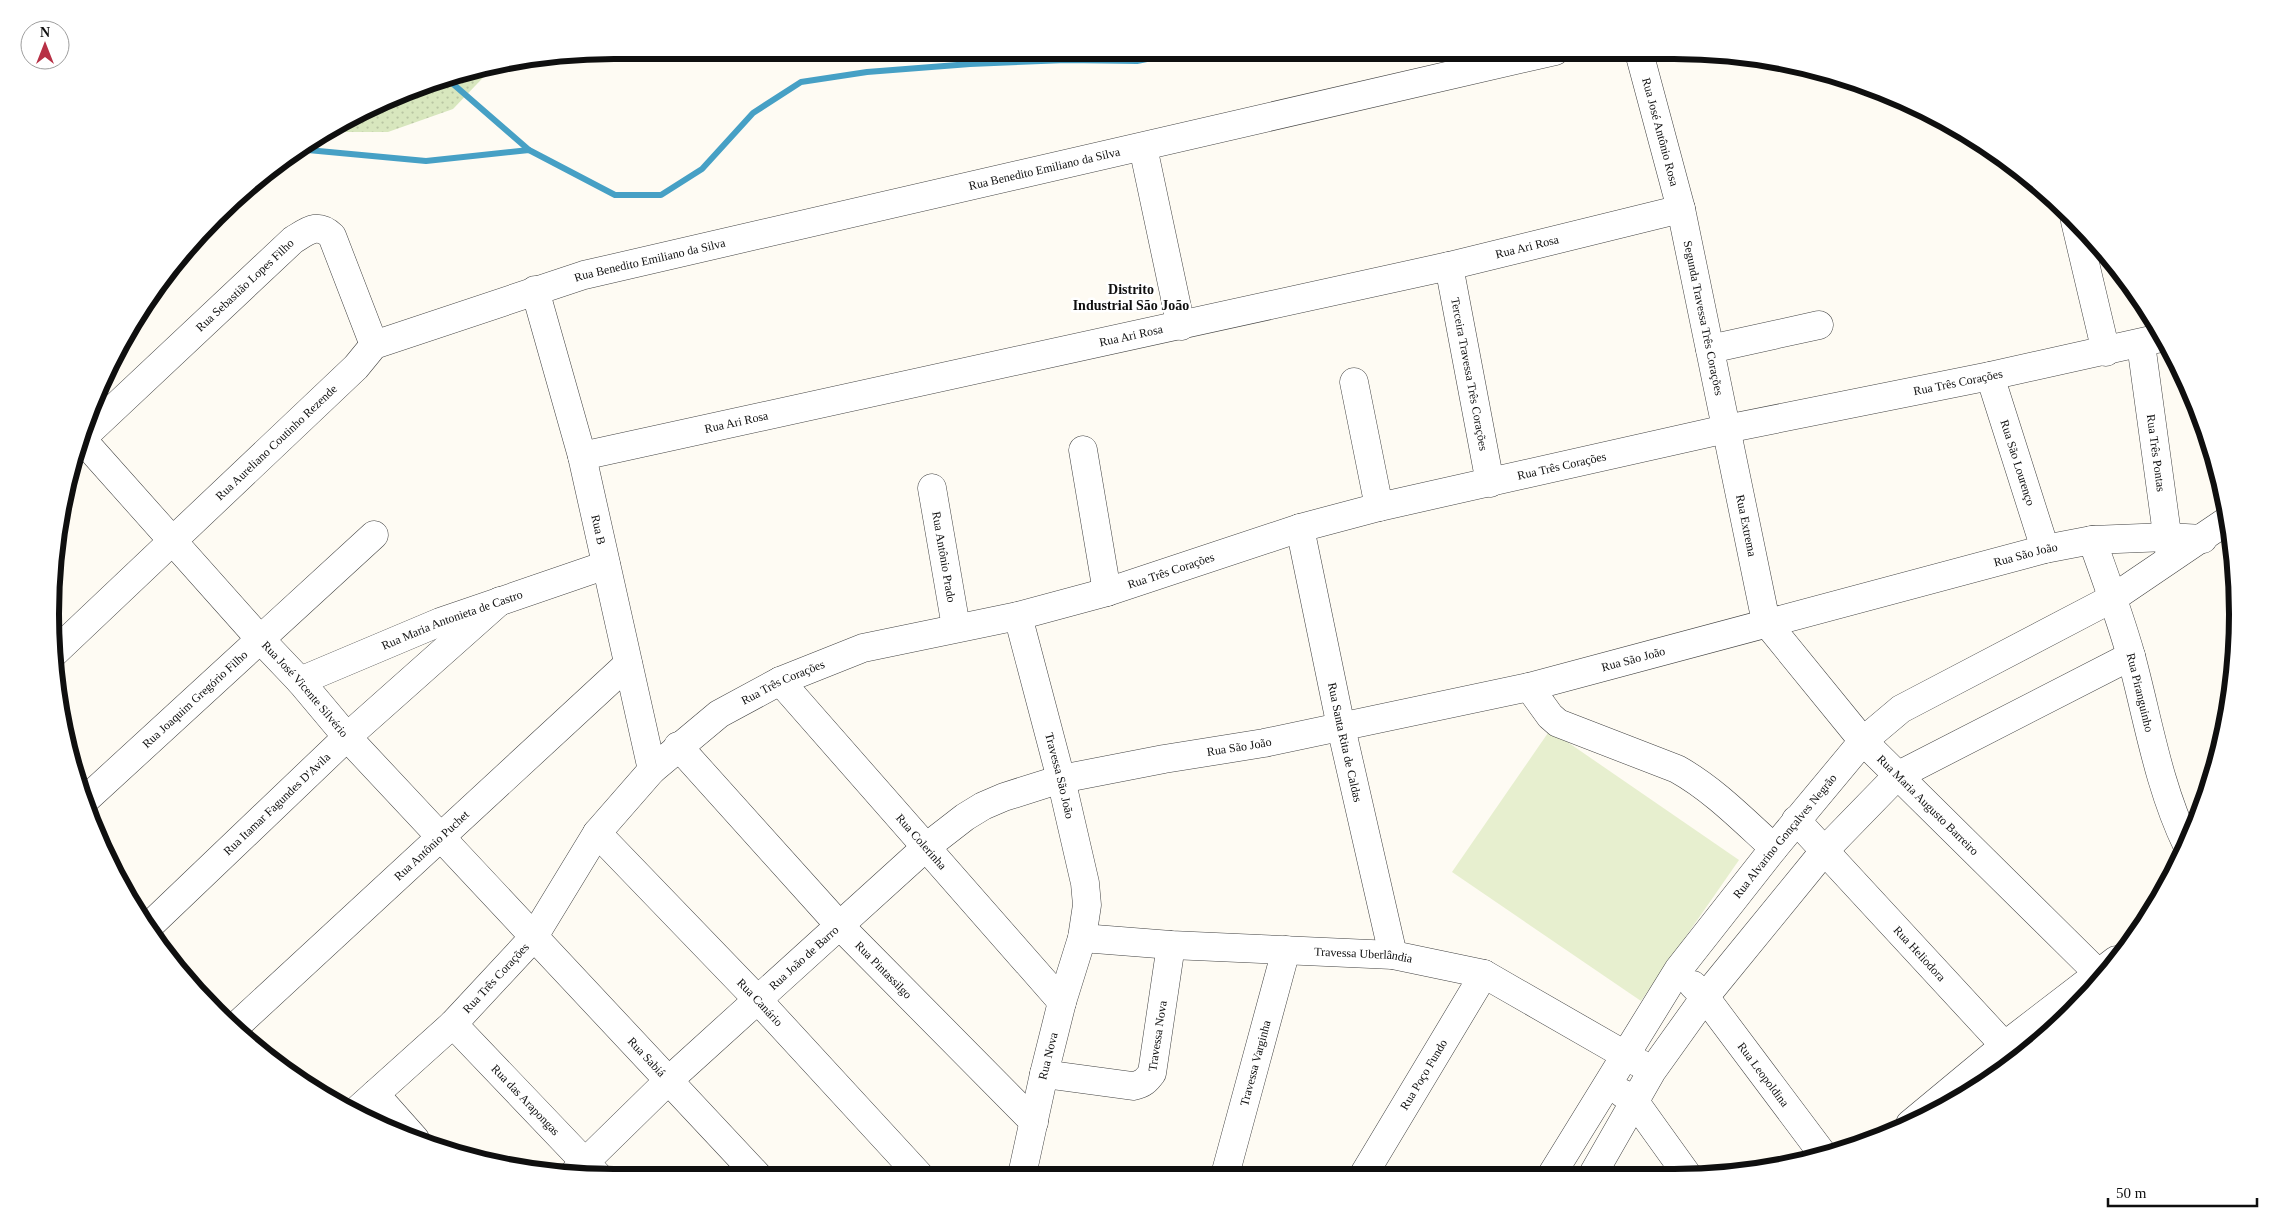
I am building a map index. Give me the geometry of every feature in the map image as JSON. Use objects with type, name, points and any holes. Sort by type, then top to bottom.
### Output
[{"type":"street","name":"Rua Benedito Emiliano da Silva","points":[[535,290],[584,275],[1521,59]]},
{"type":"street","name":"Rua José Antônio Rosa","points":[[1639,59],[1681,208]]},
{"type":"street","points":[[1143,147],[1182,326]]},
{"type":"street","name":"Rua Ari Rosa","points":[[582,456],[1449,266],[1681,208]]},
{"type":"street","name":"Segunda Travessa Três Corações","points":[[1681,208],[1726,429]]},
{"type":"street","name":"Rua Sebastião Lopes Filho","points":[[91,429],[293,240],[317,228],[325,230],[332,236],[374,345]]},
{"type":"street","points":[[2078,233],[2106,352]]},
{"type":"street","name":"Terceira Travessa Três Corações","points":[[1449,266],[1490,483]]},
{"type":"street","points":[[374,345],[535,290]]},
{"type":"street","name":"Rua B","points":[[535,290],[582,456],[652,770]]},
{"type":"street","points":[[1710,349],[1819,325]]},
{"type":"street","name":"Rua Três Corações","points":[[360,1108],[453,1024],[533,938],[597,833],[652,770],[678,746],[719,714],[780,681],[863,648],[956,627],[1018,616],[1107,592],[1300,528],[1379,507],[1726,429],[2153,341]]},
{"type":"street","name":"Rua Três Pontas","points":[[2153,341],[2169,549]]},
{"type":"street","name":"Rua Aureliano Coutinho Rezende","points":[[60,648],[173,543],[356,367],[374,345]]},
{"type":"street","name":"Rua São Lourenço","points":[[1990,376],[2045,549]]},
{"type":"street","points":[[1354,382],[1379,507]]},
{"type":"street","name":"Rua Extrema","points":[[1726,429],[1766,622]]},
{"type":"street","name":"Rua José Vicente Silvério","points":[[85,445],[300,681],[347,737],[533,938]]},
{"type":"street","points":[[1083,450],[1107,592]]},
{"type":"street","name":"Rua Antônio Prado","points":[[932,488],[956,627]]},
{"type":"street","name":"Rua São João","points":[[1061,779],[1341,727],[1529,686],[2045,549],[2092,540],[2169,549],[2203,539],[2222,525]]},
{"type":"street","name":"Rua Santa Rita de Caldas","points":[[1300,528],[1341,727],[1393,955]]},
{"type":"street","name":"Rua Joaquim Gregório Filho","points":[[90,797],[374,535]]},
{"type":"street","name":"Rua Piranguinho","points":[[2092,540],[2113,598],[2130,656],[2164,792],[2183,835]]},
{"type":"street","name":"Rua Alvarino Gonçalves Negrão","points":[[1555,1169],[1678,970],[1796,820],[1863,741],[1901,709],[2113,598],[2169,549]]},
{"type":"street","name":"Rua Maria Antonieta de Castro","points":[[300,681],[440,622],[606,565]]},
{"type":"street","name":"Rua Itamar Fagundes D'Avila","points":[[153,923],[347,737],[500,601]]},
{"type":"street","name":"Travessa São João","points":[[1018,616],[1061,779],[1085,883],[1087,905],[1082,938]]},
{"type":"street","name":"Rua Maria Augusto Barreiro","points":[[1766,622],[1863,741],[1897,776],[2102,967]]},
{"type":"street","points":[[1596,1169],[1652,1071],[1705,997],[1825,850],[1897,776],[2130,656]]},
{"type":"street","name":"Rua Antônio Puchet","points":[[239,1023],[628,664]]},
{"type":"street","name":"Rua Colerinha","points":[[780,681],[1062,1002]]},
{"type":"street","points":[[1529,686],[1550,716],[1558,723],[1677,769],[1691,777],[1774,848]]},
{"type":"street","name":"Rua Pintassilgo","points":[[678,746],[840,926],[1034,1122]]},
{"type":"street","name":"Rua João de Barro","points":[[588,1168],[668,1081],[925,848],[964,817],[983,806],[1004,797],[1061,779]]},
{"type":"street","name":"Rua Heliodora","points":[[1796,820],[2010,1052]]},
{"type":"street","name":"Rua Canário","points":[[597,833],[757,999],[914,1169]]},
{"type":"street","name":"Rua Sabiá","points":[[533,938],[751,1169]]},
{"type":"street","name":"Travessa Uberlândia","points":[[1082,938],[1171,945],[1393,955],[1484,974],[1652,1071]]},
{"type":"street","name":"Rua Nova","points":[[1023,1169],[1062,1002],[1082,938]]},
{"type":"street","name":"Travessa Nova","points":[[1044,1074],[1133,1086],[1142,1084],[1147,1080],[1152,1073],[1171,945]]},
{"type":"street","name":"Travessa Varginha","points":[[1227,1169],[1286,950]]},
{"type":"street","name":"Rua Leopoldina","points":[[1678,970],[1705,997],[1819,1150]]},
{"type":"street","name":"Rua Poço Fundo","points":[[1367,1169],[1484,974]]},
{"type":"street","points":[[1945,1098],[2010,1052],[2081,992]]},
{"type":"street","name":"Rua das Arapongas","points":[[453,1024],[582,1168]]},
{"type":"street","points":[[1608,1084],[1635,1102],[1683,1169]]},
{"type":"street","points":[[375,1094],[406,1128]]},
{"type":"green space","points":[[487,74],[453,109],[388,132],[338,132],[402,101],[436,88]]},
{"type":"green space","points":[[1550,730],[1739,860],[1641,1001],[1452,872]]},
{"type":"waterway","points":[[309,150],[426,161],[529,150],[615,195],[661,195],[702,169],[753,113],[801,82],[867,72],[970,64],[1066,60],[1137,61],[1147,59]]},
{"type":"waterway","points":[[452,83],[529,150]]},
{"type":"district","name":"Distrito Industrial São João","points":[[1131,298]]}]
